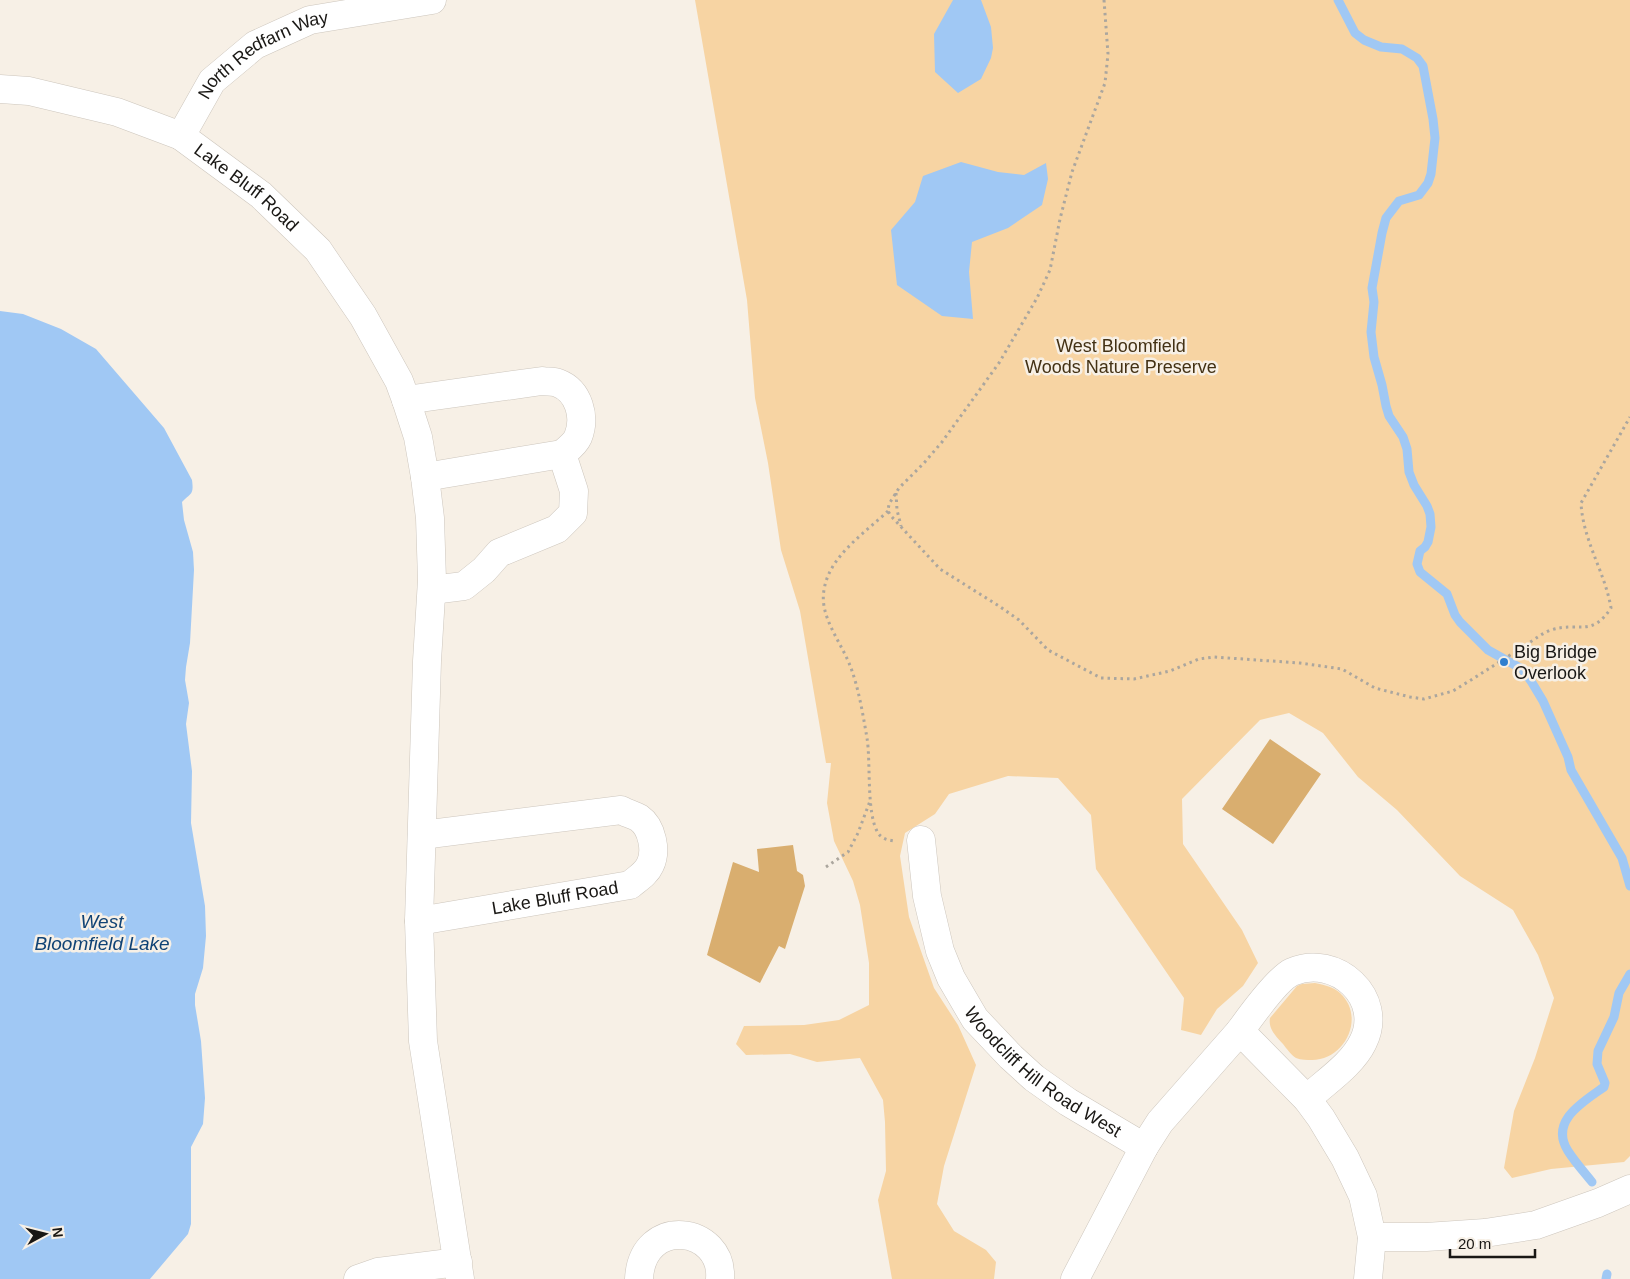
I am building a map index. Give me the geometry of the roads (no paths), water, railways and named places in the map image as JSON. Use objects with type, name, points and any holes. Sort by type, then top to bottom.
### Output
[{"type":"street","name":"North Redfarn Way","points":[[181,136],[212,81],[255,45],[310,20],[432,0]]},
{"type":"street","name":"Lake Bluff Road","points":[[0,89],[29,91],[117,112],[181,136],[261,195],[318,250],[364,316],[399,381],[418,437],[430,518],[432,590],[427,661],[419,921],[423,1041],[459,1270],[378,1272],[358,1279]]},
{"type":"street","points":[[406,400],[542,381],[557,383],[570,391],[578,402],[581,421],[578,438],[562,454],[425,477]]},
{"type":"street","points":[[432,590],[464,586],[484,570],[499,553],[557,529],[573,513],[574,491],[562,454]]},
{"type":"street","name":"Lake Bluff Road","points":[[419,921],[630,885],[642,876],[650,865],[653,849],[651,834],[640,818],[620,810],[422,835]]},
{"type":"street","name":"Woodcliff Hill Road West","points":[[921,843],[927,896],[940,951],[951,978],[974,1019],[1011,1058],[1034,1078],[1068,1102],[1144,1147],[1160,1122],[1240,1031],[1262,1001],[1290,972],[1303,968],[1324,967],[1342,974],[1357,988],[1368,1009],[1368,1027],[1363,1043],[1348,1061],[1307,1099]]},
{"type":"street","points":[[1240,1031],[1307,1099],[1345,1158],[1363,1196],[1372,1237],[1368,1279]]},
{"type":"street","points":[[1075,1279],[1144,1147]]},
{"type":"street","points":[[1372,1237],[1426,1237],[1485,1233],[1536,1225],[1598,1203],[1630,1189]]},
{"type":"street","points":[[639,1279],[640,1265],[647,1251],[659,1240],[674,1235],[690,1236],[704,1243],[715,1255],[720,1270],[720,1279]]},
{"type":"water","points":[[953,0],[981,0],[991,27],[993,48],[991,58],[981,79],[958,93],[935,72],[934,34]]},
{"type":"water","points":[[961,162],[998,172],[1024,175],[1046,163],[1048,179],[1042,205],[1008,228],[972,242],[969,272],[973,319],[942,316],[897,285],[891,230],[915,202],[923,176]]},
{"type":"water","name":"West Bloomfield Lake","points":[[0,311],[23,314],[61,329],[96,349],[164,428],[192,480],[192,491],[182,502],[184,520],[193,552],[194,570],[190,643],[185,680],[189,703],[186,724],[192,771],[191,823],[205,906],[206,936],[203,968],[195,994],[195,1005],[201,1041],[205,1098],[203,1124],[191,1147],[191,1224],[188,1234],[150,1279],[0,1279]]},
{"type":"waterway","points":[[1338,0],[1355,33],[1364,40],[1381,47],[1402,49],[1417,58],[1423,66],[1433,119],[1435,138],[1431,174],[1428,183],[1419,195],[1399,201],[1386,218],[1372,288],[1374,302],[1371,332],[1374,357],[1386,406],[1389,416],[1403,437],[1407,449],[1409,472],[1430,514],[1431,527],[1428,542],[1420,551],[1417,564],[1420,572],[1447,594],[1455,615],[1460,622],[1488,650],[1522,669],[1531,681],[1543,701],[1568,757],[1571,770],[1622,858],[1630,886]]},
{"type":"waterway","points":[[1592,1182],[1568,1151],[1563,1140],[1563,1130],[1571,1113],[1604,1087],[1605,1083],[1597,1064],[1598,1051],[1614,1017],[1619,993],[1630,974]]},
{"type":"waterway","points":[[1606,1279],[1607,1274]]},
{"type":"place","name":"Big Bridge Overlook","points":[[1504,662]]},
{"type":"park label","name":"West Bloomfield Woods Nature Preserve","points":[[1121,356]]}]
